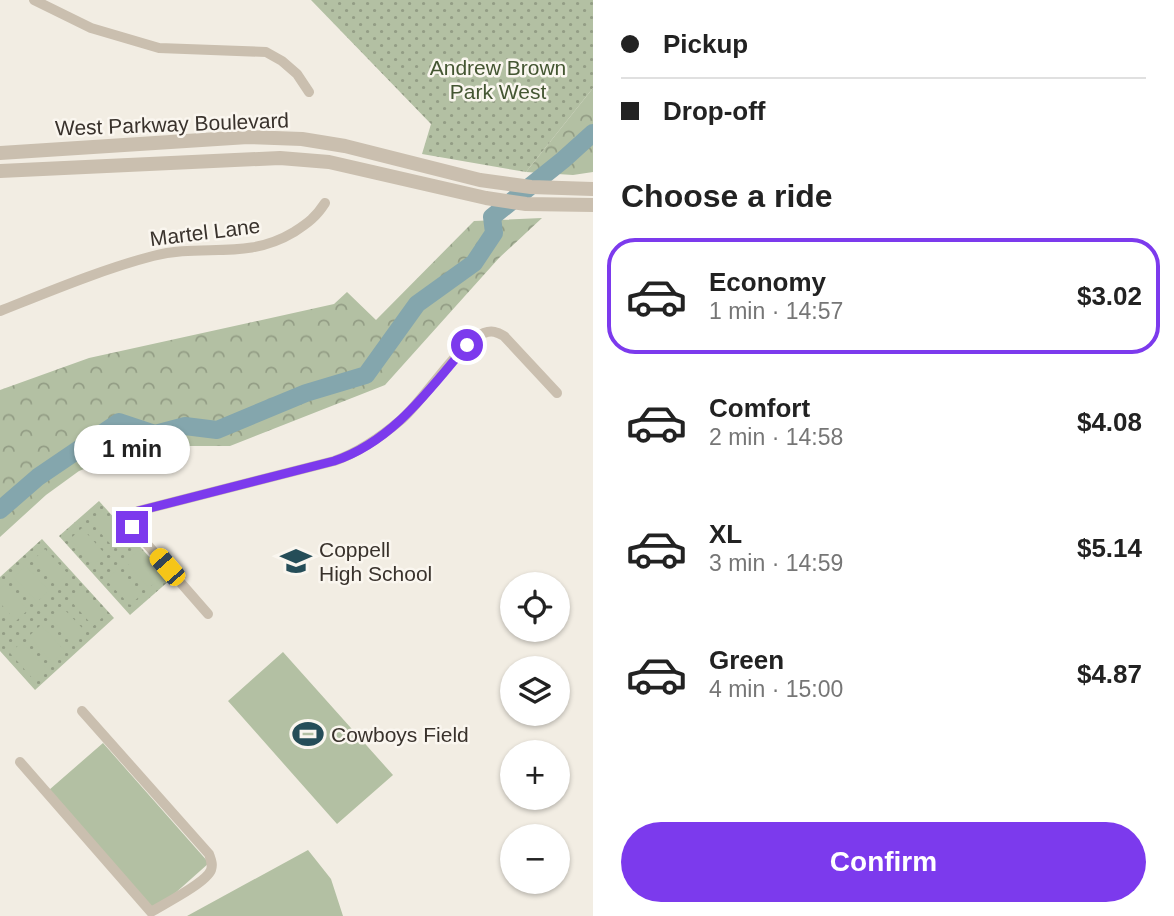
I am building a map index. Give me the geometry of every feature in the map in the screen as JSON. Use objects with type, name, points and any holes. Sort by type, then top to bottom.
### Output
[{"type":"street","points":[[34,0],[91,28],[159,48],[266,52],[297,74],[309,92]]},
{"type":"street","name":"West Parkway Boulevard","points":[[0,153],[248,137],[302,139],[345,146],[503,184],[593,189]]},
{"type":"street","name":"West Parkway Boulevard","points":[[0,171],[280,158],[329,162],[486,198],[558,205],[593,205]]},
{"type":"street","name":"Martel Lane","points":[[1,307],[150,257],[186,250],[257,248],[277,242],[314,219],[325,203]]},
{"type":"street","points":[[208,614],[132,527],[131,520],[138,511],[334,461],[359,451],[380,438],[404,417],[467,345],[485,333],[496,332],[504,336],[557,393]]},
{"type":"street","points":[[20,762],[151,912],[204,879],[212,865],[209,854],[82,711]]},
{"type":"green space","name":"Andrew Brown Park West","points":[[311,0],[593,0],[593,88],[526,172],[422,154],[431,124]]},
{"type":"green space","points":[[593,88],[593,172],[573,175],[526,172]]},
{"type":"green space","points":[[542,218],[499,258],[385,385],[230,446],[142,446],[79,471],[46,495],[0,537],[0,390],[89,358],[334,304],[347,292],[376,320],[474,221]]},
{"type":"green space","points":[[99,501],[170,580],[130,615],[59,536]]},
{"type":"green space","points":[[102,511],[125,536],[113,547],[90,521]]},
{"type":"green space","points":[[82,528],[105,554],[93,565],[70,539]]},
{"type":"green space","points":[[42,539],[114,618],[35,690],[0,651],[0,577]]},
{"type":"green space","points":[[45,549],[68,574],[56,586],[33,560]]},
{"type":"green space","points":[[138,551],[161,577],[149,588],[126,562]]},
{"type":"green space","points":[[26,566],[49,591],[37,602],[14,577]]},
{"type":"green space","points":[[118,569],[142,594],[130,605],[106,580]]},
{"type":"green space","points":[[5,584],[28,610],[16,621],[0,603],[0,589]]},
{"type":"green space","points":[[82,589],[105,615],[93,626],[70,600]]},
{"type":"green space","points":[[62,607],[86,632],[74,644],[50,618]]},
{"type":"green space","points":[[41,625],[65,651],[52,662],[29,636]]},
{"type":"green space","points":[[22,642],[46,668],[33,679],[10,653]]},
{"type":"green space","points":[[283,652],[393,775],[337,824],[228,701]]},
{"type":"green space","points":[[103,743],[209,863],[155,911],[49,790]]},
{"type":"green space","points":[[308,850],[331,879],[343,916],[187,916]]},
{"type":"waterway","points":[[0,510],[38,477],[119,422],[155,434],[185,426],[217,430],[306,393],[366,375],[417,304],[474,263],[494,233],[492,217],[593,133]]},
{"type":"place","name":"Coppell High School","points":[[296,561]]},
{"type":"place","name":"Cowboys Field","points":[[308,734]]},
{"type":"route","points":[[132,527],[131,520],[138,511],[334,461],[359,451],[380,438],[404,417],[467,345]]}]
